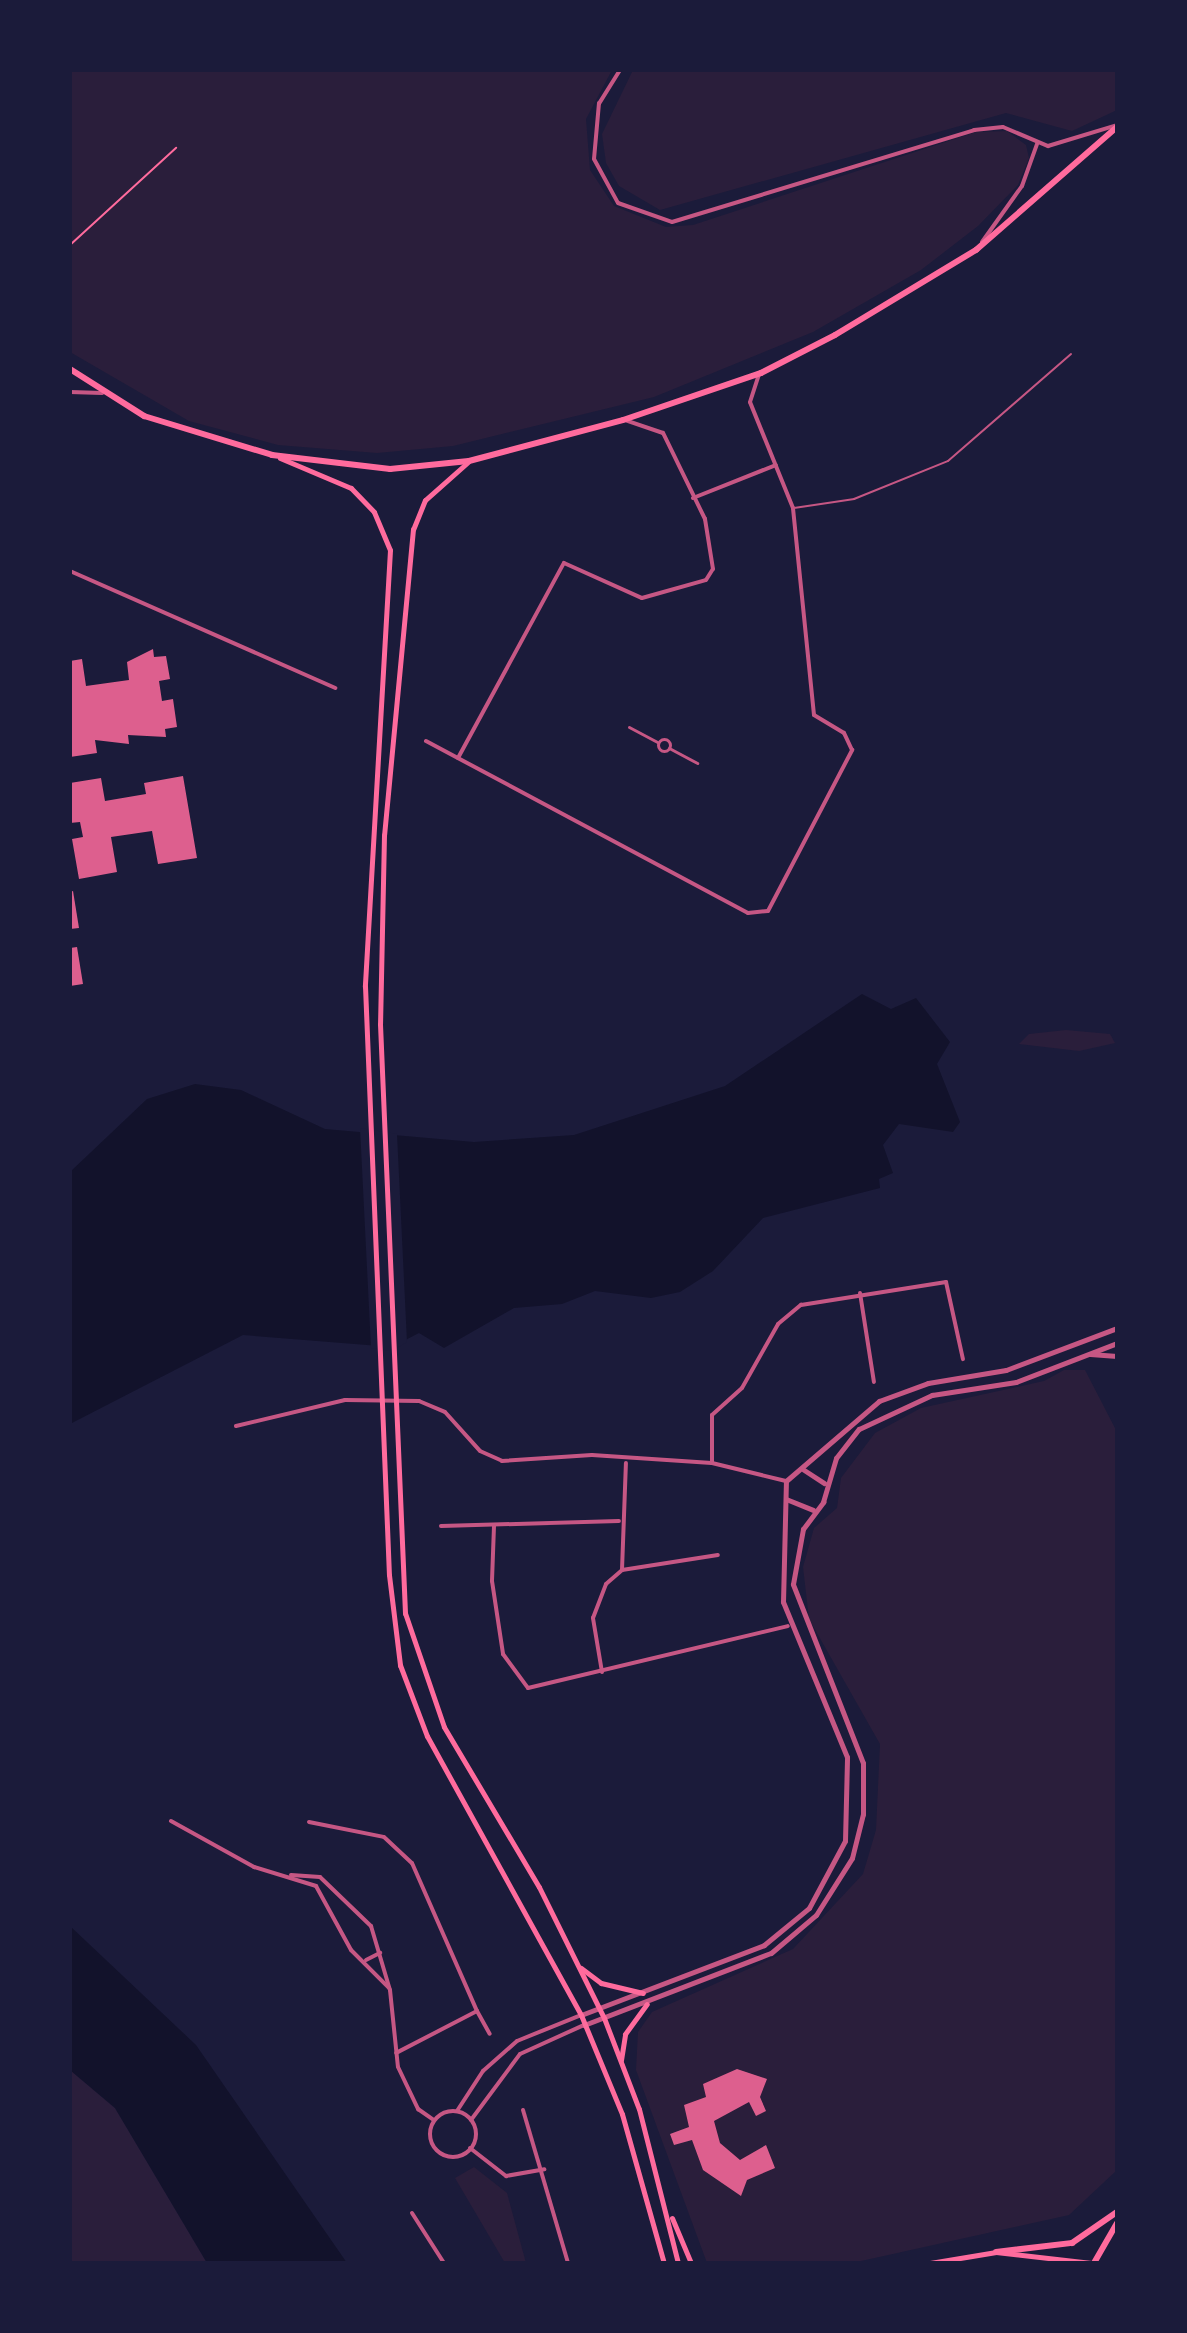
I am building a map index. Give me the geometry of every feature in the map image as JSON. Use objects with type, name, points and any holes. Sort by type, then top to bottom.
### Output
[{"type":"main road","points":[[70,369],[102,393],[191,436],[272,455],[390,469],[469,461],[623,420],[761,373],[976,250],[1117,126]]},
{"type":"main road","points":[[272,455],[351,488],[374,512],[390,550],[365,932],[367,1057],[384,1433],[400,1665],[427,1736],[581,2015],[622,2114],[664,2263]]},
{"type":"main road","points":[[469,461],[425,500],[413,529],[384,835],[382,1058],[405,1613],[415,1656],[444,1727],[580,1967],[600,2008],[621,2060],[667,2206],[691,2263]]},
{"type":"main road","points":[[580,1967],[601,1983],[643,1993]]},
{"type":"main road","points":[[621,2060],[625,2034],[647,2004]]},
{"type":"main road","points":[[667,2206],[678,2263]]},
{"type":"main road","points":[[930,2263],[1072,2243],[1117,2212]]},
{"type":"main road","points":[[996,2252],[1093,2263],[1117,2223]]},
{"type":"street","points":[[620,70],[599,103],[594,159],[618,203],[649,218],[693,218],[974,130],[1003,127],[1037,144],[1060,145],[1117,126]]},
{"type":"street","points":[[976,250],[1022,186],[1037,144]]},
{"type":"street","points":[[426,741],[748,913],[768,911],[852,750],[844,733],[814,715],[793,508],[750,402],[761,373]]},
{"type":"street","points":[[70,392],[102,393]]},
{"type":"street","points":[[458,758],[564,563],[642,598],[706,580],[714,555],[693,498],[663,433],[623,420]]},
{"type":"street","points":[[693,498],[776,465]]},
{"type":"street","points":[[70,571],[335,688]]},
{"type":"street","points":[[629,727],[697,763]]},
{"type":"street","points":[[658,743],[667,739],[669,748]]},
{"type":"street","points":[[712,1463],[712,1415],[742,1388],[778,1324],[814,1300],[946,1282],[963,1359]]},
{"type":"street","points":[[860,1293],[874,1382]]},
{"type":"street","points":[[236,1426],[345,1400],[419,1401],[445,1412],[495,1459],[592,1455],[626,1463],[712,1463],[786,1481],[803,1470],[838,1430],[879,1401],[928,1383],[1006,1370],[1115,1328],[1117,1337]]},
{"type":"street","points":[[470,2148],[471,2120],[520,2054],[584,2025],[647,2004],[771,1953],[816,1915],[859,1841],[863,1763],[793,1584],[796,1550],[813,1510],[823,1502],[824,1483],[859,1429],[932,1395],[1016,1382],[1117,1343]]},
{"type":"street","points":[[1086,1354],[1117,1356]]},
{"type":"street","points":[[602,1672],[595,1604],[622,1570],[619,1521],[626,1463]]},
{"type":"street","points":[[803,1470],[824,1483]]},
{"type":"street","points":[[434,2120],[457,2111],[483,2071],[517,2041],[744,1955],[785,1930],[809,1908],[845,1841],[851,1782],[840,1729],[788,1626],[780,1582],[786,1481]]},
{"type":"street","points":[[785,1499],[794,1508],[813,1510]]},
{"type":"street","points":[[441,1526],[619,1521]]},
{"type":"street","points":[[494,1526],[492,1581],[503,1654],[515,1679],[534,1689],[788,1626]]},
{"type":"street","points":[[622,1570],[718,1555]]},
{"type":"street","points":[[171,1821],[206,1846],[291,1875],[328,1899],[334,1921],[390,1990]]},
{"type":"street","points":[[309,1822],[384,1837],[412,1863],[490,2034]]},
{"type":"street","points":[[291,1875],[320,1877],[339,1891],[371,1926],[390,1990],[396,2053],[406,2088],[434,2120]]},
{"type":"street","points":[[328,1899],[339,1891]]},
{"type":"street","points":[[365,1960],[380,1953]]},
{"type":"street","points":[[396,2053],[477,2011]]},
{"type":"street","points":[[523,2110],[544,2169],[568,2263]]},
{"type":"street","points":[[457,2111],[471,2120]]},
{"type":"street","points":[[434,2120],[430,2135],[442,2154],[470,2148],[506,2176],[544,2169]]},
{"type":"street","points":[[412,2213],[444,2263]]},
{"type":"lane","points":[[793,508],[854,499],[948,461],[1071,354]]},
{"type":"path","points":[[70,245],[176,148]]},
{"type":"shaded area","points":[[70,70],[612,70],[586,119],[590,170],[614,206],[666,227],[693,225],[976,132],[1007,131],[1026,145],[1029,158],[1018,185],[978,226],[921,270],[813,332],[654,397],[453,446],[377,453],[278,445],[189,421],[70,352]]},
{"type":"shaded area","points":[[633,70],[1117,70],[1117,110],[1072,131],[1006,113],[660,210],[619,186],[606,163],[602,134]]},
{"type":"shaded area","points":[[862,994],[891,1009],[916,998],[950,1042],[937,1064],[960,1122],[953,1132],[899,1124],[883,1145],[893,1173],[879,1179],[880,1188],[763,1218],[713,1271],[680,1292],[651,1298],[595,1291],[562,1304],[514,1308],[444,1348],[419,1333],[392,1347],[243,1335],[70,1424],[70,1172],[147,1099],[195,1084],[241,1090],[325,1129],[474,1142],[574,1135],[725,1086]]},
{"type":"shaded area","points":[[1066,1030],[1110,1034],[1115,1043],[1079,1051],[1019,1044],[1029,1034]]},
{"type":"shaded area","points":[[1064,1370],[1085,1370],[1117,1432],[1117,2170],[1069,2215],[852,2263],[707,2263],[636,2070],[638,2032],[652,2012],[793,1949],[863,1874],[876,1830],[880,1744],[809,1619],[803,1567],[814,1528],[837,1508],[841,1478],[875,1433],[921,1408],[1044,1381]]},
{"type":"shaded area","points":[[70,1926],[196,2045],[347,2263],[207,2263],[115,2108],[70,2070]]},
{"type":"shaded area","points":[[70,2070],[115,2108],[207,2263],[70,2263]]},
{"type":"shaded area","points":[[474,2167],[507,2193],[526,2263],[505,2263],[455,2178]]},
{"type":"pier","points":[[360,1128],[397,1134],[407,1342],[392,1351],[371,1348]]},
{"type":"building","points":[[153,649],[154,657],[166,656],[170,679],[159,681],[162,701],[173,699],[177,727],[165,729],[166,737],[128,735],[129,744],[95,740],[97,753],[70,757],[70,661],[82,659],[86,686],[129,680],[127,662]]},
{"type":"building","points":[[183,776],[197,858],[158,864],[152,831],[111,837],[117,872],[79,879],[72,839],[83,837],[80,822],[70,823],[70,783],[101,778],[105,801],[146,794],[144,783]]},
{"type":"building","points":[[73,891],[79,928],[70,929],[70,892]]},
{"type":"building","points":[[77,947],[83,984],[70,986],[70,948]]},
{"type":"building","points":[[737,2069],[767,2079],[760,2097],[766,2111],[756,2116],[749,2102],[714,2121],[720,2143],[740,2160],[766,2145],[775,2168],[747,2180],[741,2196],[703,2170],[692,2140],[674,2145],[670,2134],[689,2127],[684,2105],[706,2097],[703,2084]]}]
